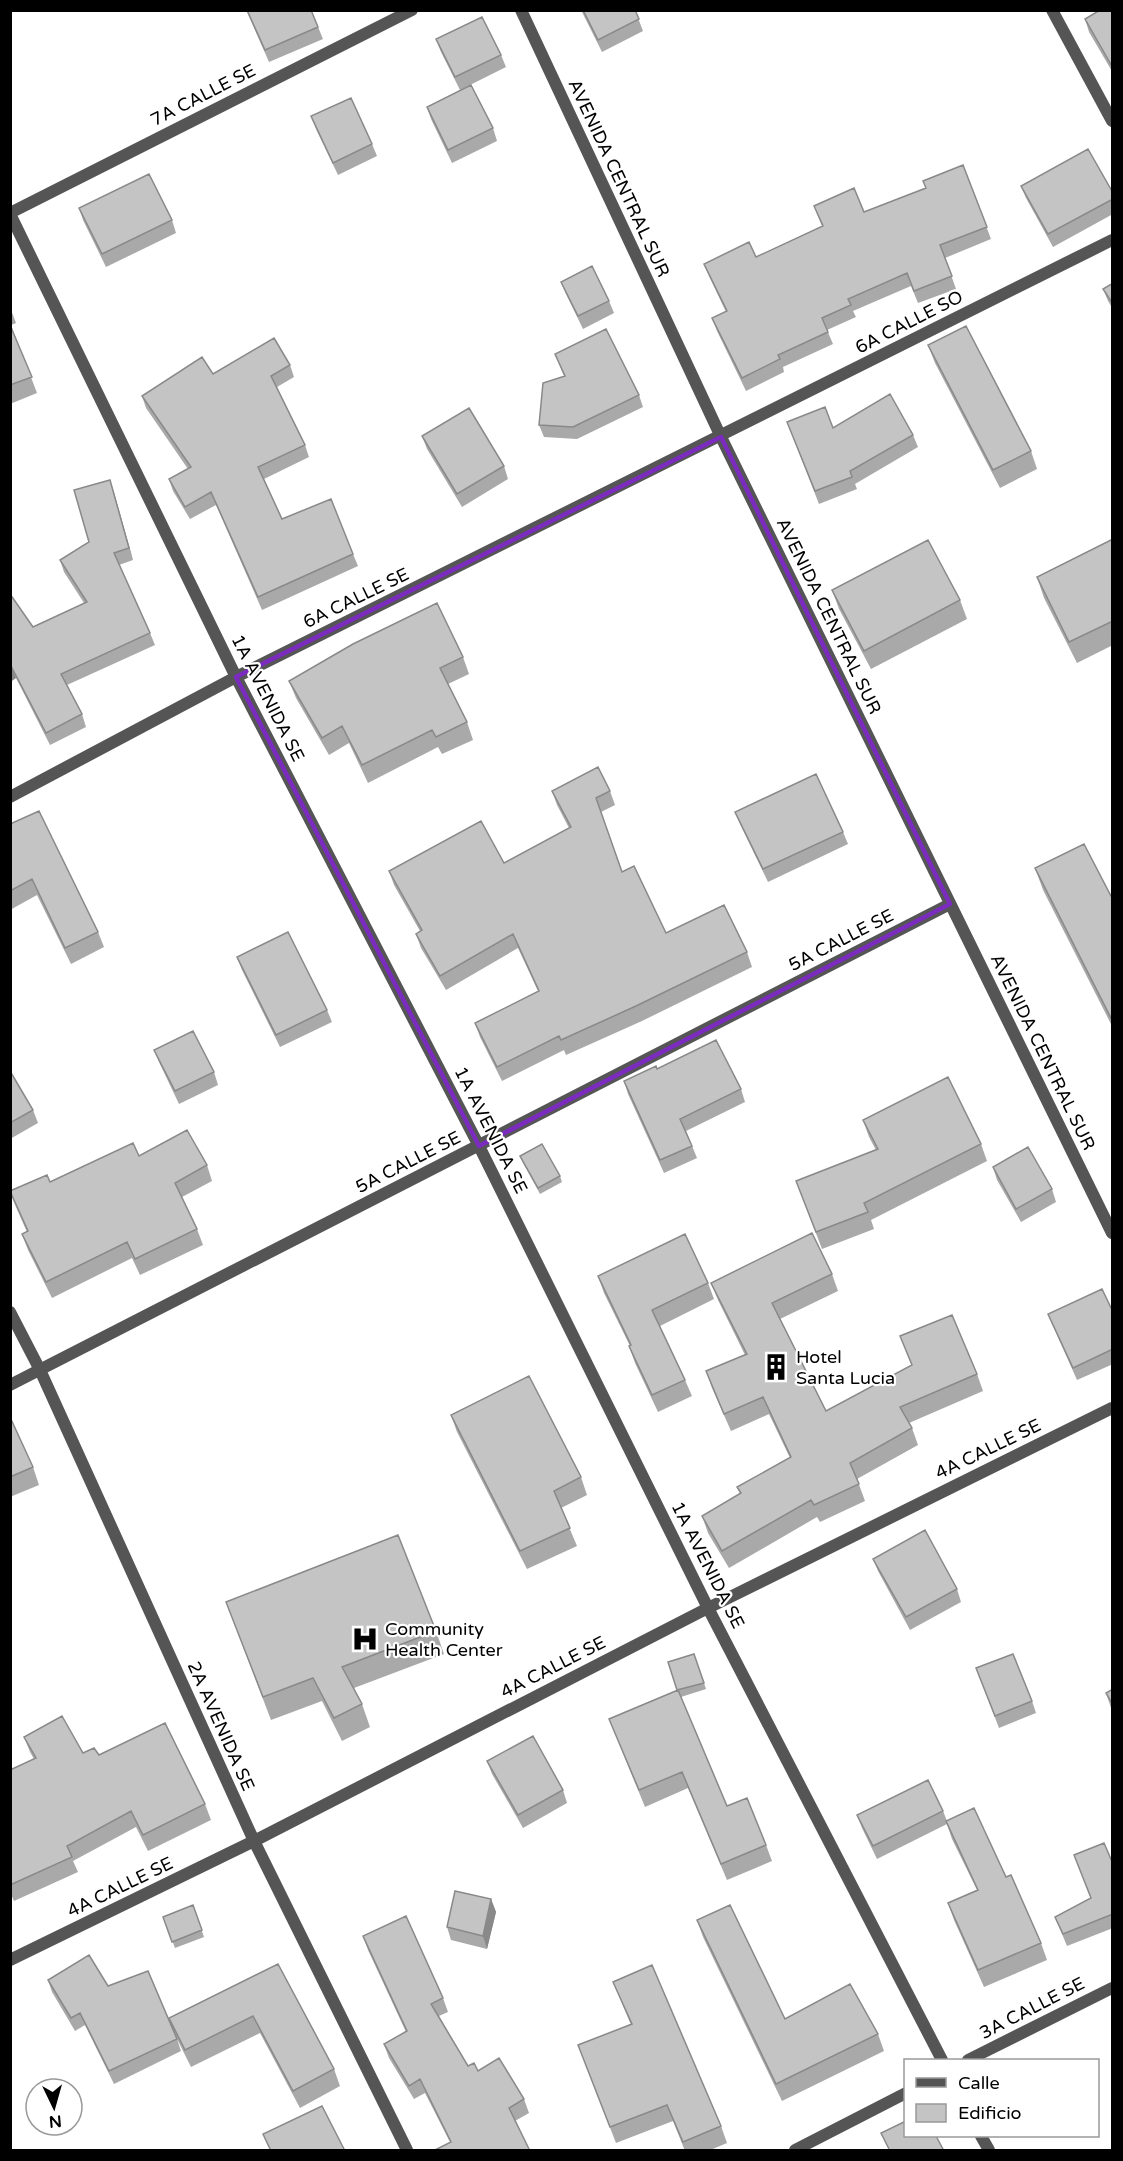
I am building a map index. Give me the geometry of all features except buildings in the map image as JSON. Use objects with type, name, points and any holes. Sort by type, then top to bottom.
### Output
[{"type":"street","name":"7A CALLE SE","points":[[10,213],[412,10]]},
{"type":"street","name":"AVENIDA CENTRAL SUR","points":[[520,10],[721,437],[1113,1233]]},
{"type":"street","points":[[1052,10],[1113,121]]},
{"type":"street","name":"1A AVENIDA SE","points":[[10,213],[236,677],[479,1146],[708,1608],[941,2059]]},
{"type":"street","name":"6A CALLE SO","points":[[721,437],[1113,240]]},
{"type":"street","name":"6A CALLE SE","points":[[10,797],[236,677],[721,437]]},
{"type":"street","name":"5A CALLE SE","points":[[10,1385],[950,904]]},
{"type":"street","name":"2A AVENIDA SE","points":[[10,1312],[40,1370],[254,1841],[407,2151]]},
{"type":"street","name":"4A CALLE SE","points":[[10,1960],[254,1841],[708,1608],[1113,1408]]},
{"type":"street","name":"3A CALLE SE","points":[[972,2059],[1113,1988]]},
{"type":"street","points":[[795,2151],[904,2094]]},
{"type":"street","points":[[982,2137],[989,2151]]},
{"type":"highlighted area","points":[[721,437],[950,904],[479,1146],[236,677]]},
{"type":"place","name":"Hotel Santa Lucia","points":[[776,1367]]},
{"type":"place","name":"Community Health Center","points":[[365,1639]]}]
